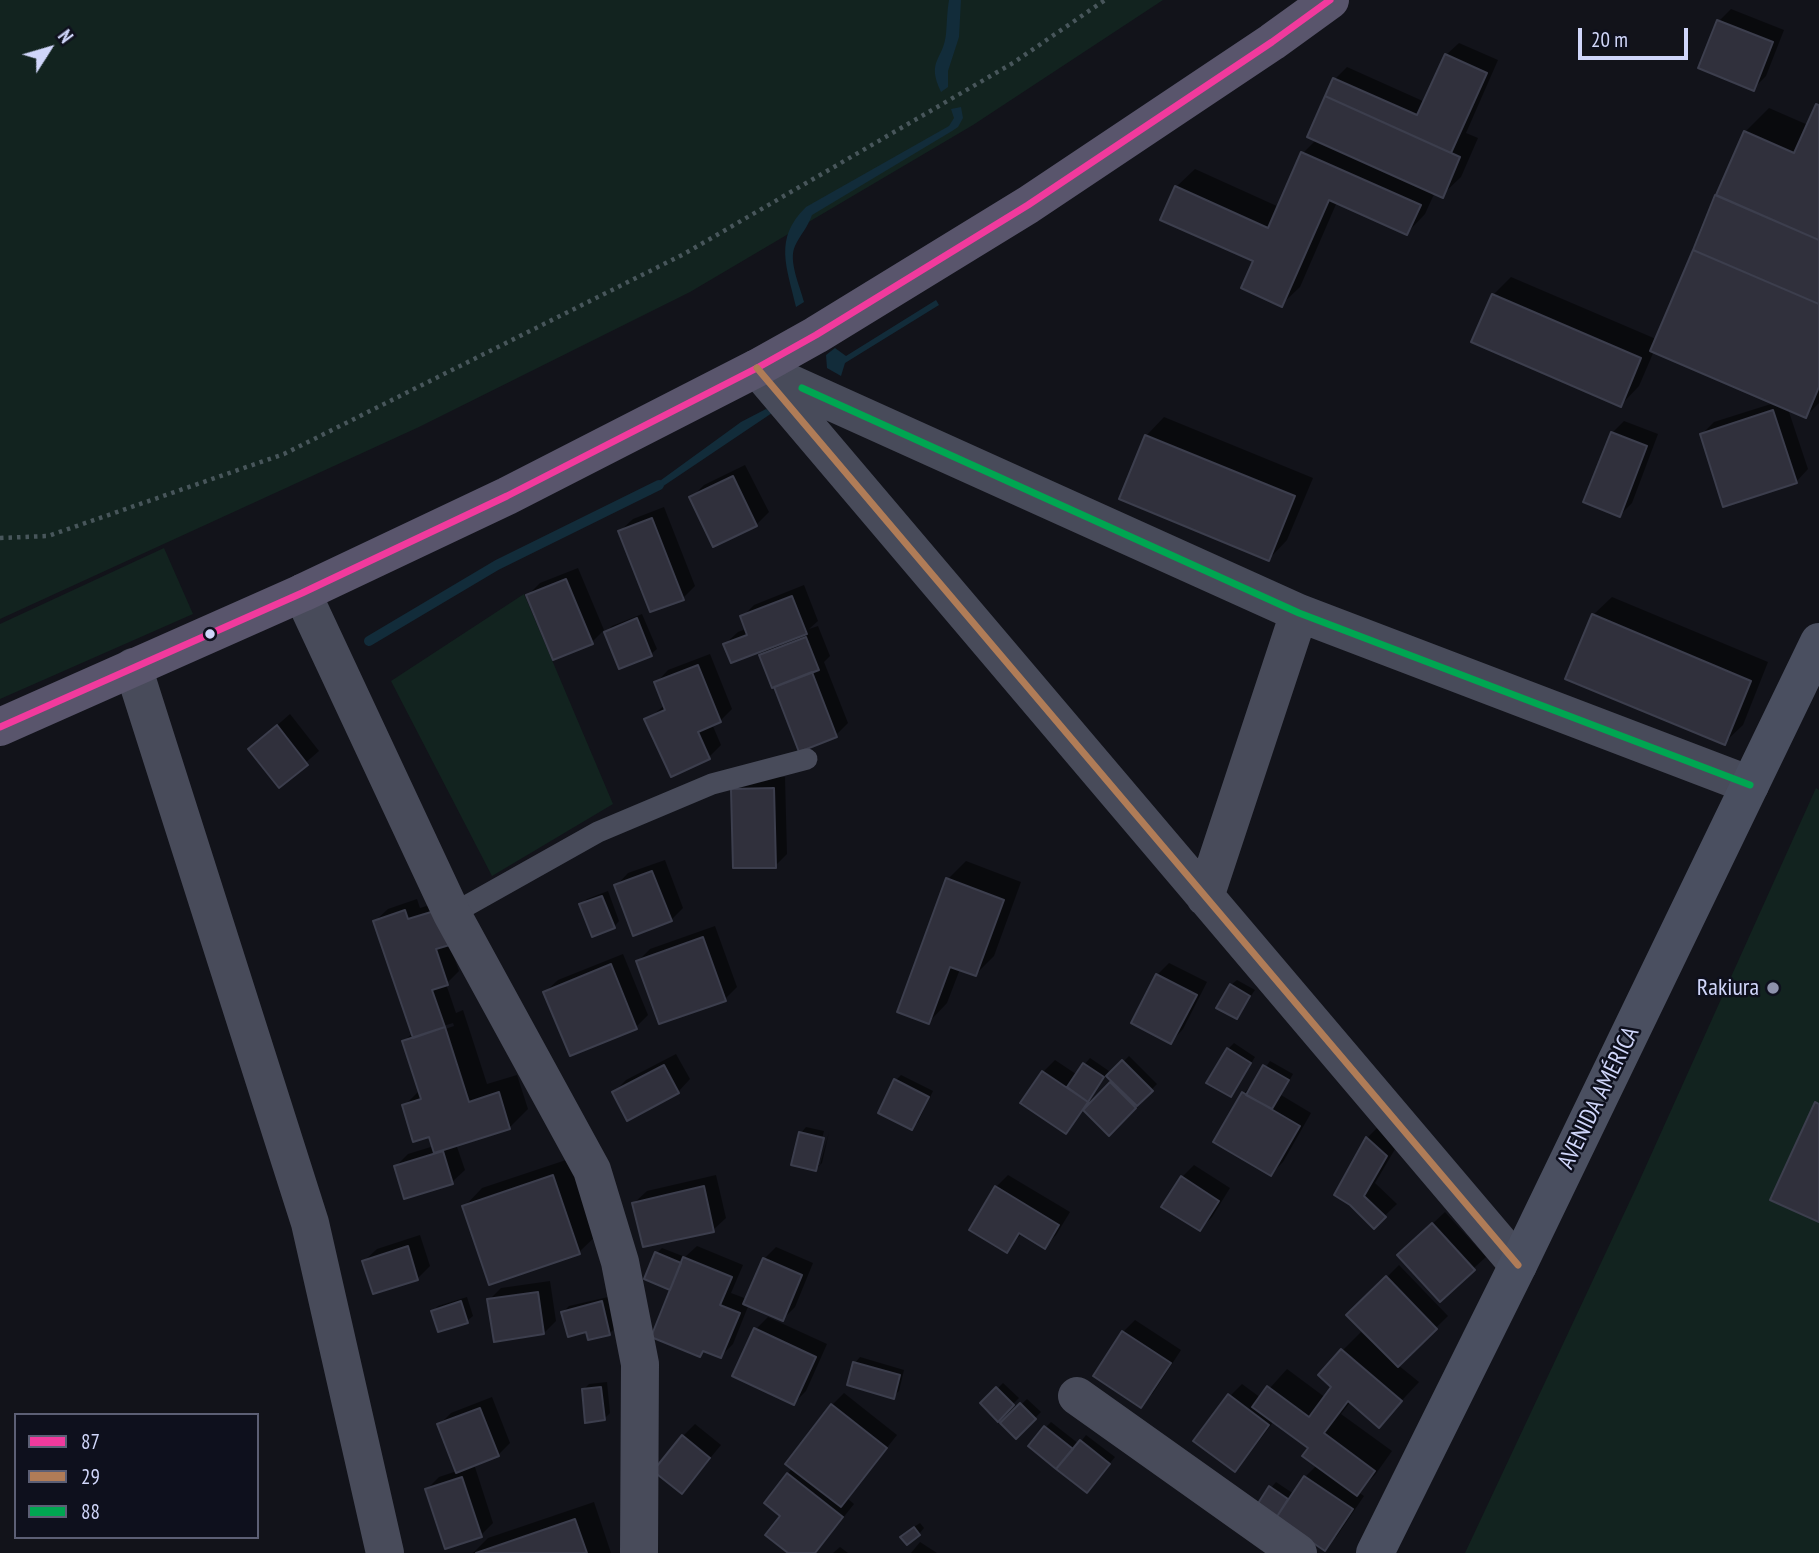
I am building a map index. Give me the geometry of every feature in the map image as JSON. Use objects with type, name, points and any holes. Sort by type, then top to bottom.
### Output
[{"type":"main road","points":[[0,727],[302,593],[507,496],[757,368],[816,335],[1028,205],[1272,42],[1330,0]]},
{"type":"main road","name":"AVENIDA AMÉRICA","points":[[1375,1553],[1518,1265],[1819,642]]},
{"type":"street","points":[[757,368],[1299,614],[1750,785]]},
{"type":"street","points":[[757,368],[1518,1265]]},
{"type":"street","points":[[302,593],[452,914],[592,1170],[620,1262],[640,1364],[639,1553]]},
{"type":"street","points":[[1205,897],[1299,614]]},
{"type":"street","points":[[134,667],[310,1223],[385,1553]]},
{"type":"street","points":[[1077,1396],[1298,1553]]},
{"type":"lane","points":[[452,914],[598,832],[712,784],[807,759]]},
{"type":"path","points":[[0,538],[48,536],[284,454],[684,254],[1013,63],[1105,0]]},
{"type":"green space","points":[[0,0],[1163,0],[973,125],[690,292],[419,427],[0,619]]},
{"type":"green space","points":[[164,548],[193,614],[0,699],[0,624]]},
{"type":"green space","points":[[524,594],[613,804],[492,876],[391,681]]},
{"type":"green space","name":"Rakiura","points":[[1816,788],[1819,790],[1819,1553],[1465,1553],[1637,1186]]},
{"type":"water","points":[[949,0],[961,0],[959,37],[948,71],[948,87],[941,92],[935,67],[946,34]]},
{"type":"water","points":[[961,107],[963,118],[958,127],[812,215],[793,252],[804,302],[796,307],[785,254],[789,230],[796,219],[806,207],[949,126],[954,118],[951,109]]},
{"type":"water","points":[[936,300],[939,305],[845,363],[841,376],[827,368],[826,355],[835,348],[846,356]]},
{"type":"water","points":[[766,409],[772,413],[650,495],[646,491],[741,422]]},
{"type":"building","points":[[1717,20],[1773,42],[1754,91],[1698,68]]},
{"type":"building","points":[[1445,54],[1487,73],[1451,153],[1325,96],[1333,78],[1417,115]]},
{"type":"building","points":[[1325,96],[1460,157],[1443,198],[1307,137]]},
{"type":"building","points":[[1816,104],[1819,105],[1819,240],[1716,195],[1744,131],[1794,153]]},
{"type":"building","points":[[1301,152],[1421,205],[1407,235],[1329,200],[1282,307],[1241,288],[1253,261],[1160,220],[1175,186],[1268,228]]},
{"type":"building","points":[[1715,195],[1819,240],[1819,304],[1693,250]]},
{"type":"building","points":[[1693,250],[1819,304],[1819,387],[1806,418],[1650,351]]},
{"type":"building","points":[[1492,294],[1641,358],[1621,407],[1471,342]]},
{"type":"building","points":[[1773,410],[1797,483],[1723,507],[1700,434]]},
{"type":"building","points":[[1611,432],[1647,446],[1620,517],[1583,502]]},
{"type":"building","points":[[1145,435],[1295,496],[1269,561],[1119,499]]},
{"type":"building","points":[[733,476],[757,526],[713,547],[689,497]]},
{"type":"building","points":[[652,518],[684,600],[650,612],[618,531]]},
{"type":"building","points":[[566,579],[593,644],[553,660],[526,595]]},
{"type":"building","points":[[792,596],[807,634],[731,663],[723,644],[747,635],[740,616]]},
{"type":"building","points":[[1592,614],[1751,681],[1725,745],[1565,679]]},
{"type":"building","points":[[637,618],[652,656],[619,669],[604,632]]},
{"type":"building","points":[[806,637],[819,670],[772,688],[759,655]]},
{"type":"building","points":[[698,665],[721,722],[698,732],[710,759],[671,777],[644,719],[665,710],[654,682]]},
{"type":"building","points":[[812,672],[837,737],[799,752],[774,687]]},
{"type":"building","points":[[277,725],[308,765],[279,788],[248,749]]},
{"type":"building","points":[[774,788],[776,868],[733,868],[731,789]]},
{"type":"building","points":[[652,871],[672,921],[633,936],[614,885]]},
{"type":"building","points":[[946,878],[1004,900],[976,976],[950,967],[929,1024],[897,1012]]},
{"type":"building","points":[[602,896],[615,928],[592,937],[579,904]]},
{"type":"building","points":[[441,909],[453,944],[436,949],[448,985],[432,990],[445,1027],[413,1038],[373,921],[405,910],[408,919]]},
{"type":"building","points":[[703,937],[726,1001],[659,1024],[636,961]]},
{"type":"building","points":[[611,964],[637,1029],[570,1056],[543,992]]},
{"type":"building","points":[[1156,974],[1197,995],[1171,1044],[1131,1023]]},
{"type":"building","points":[[1230,984],[1250,996],[1237,1019],[1216,1008]]},
{"type":"building","points":[[445,1027],[469,1102],[499,1092],[510,1129],[434,1153],[429,1137],[413,1142],[402,1105],[421,1099],[402,1041]]},
{"type":"building","points":[[1227,1048],[1251,1063],[1231,1097],[1206,1083]]},
{"type":"building","points":[[1122,1060],[1153,1091],[1137,1106],[1106,1076]]},
{"type":"building","points":[[1083,1063],[1104,1077],[1088,1102],[1067,1087]]},
{"type":"building","points":[[664,1065],[679,1093],[627,1121],[612,1092]]},
{"type":"building","points":[[1263,1065],[1289,1080],[1272,1109],[1246,1095]]},
{"type":"building","points":[[1042,1071],[1088,1102],[1066,1134],[1020,1103]]},
{"type":"building","points":[[894,1079],[929,1097],[912,1130],[878,1113]]},
{"type":"building","points":[[1110,1082],[1136,1108],[1109,1136],[1083,1110]]},
{"type":"building","points":[[1242,1092],[1300,1126],[1271,1176],[1213,1142]]},
{"type":"building","points":[[1815,1102],[1819,1104],[1819,1222],[1770,1200]]},
{"type":"building","points":[[799,1132],[824,1138],[816,1171],[791,1165]]},
{"type":"building","points":[[1366,1137],[1387,1156],[1364,1196],[1386,1217],[1374,1229],[1350,1205],[1334,1195]]},
{"type":"building","points":[[443,1151],[453,1184],[404,1199],[394,1166]]},
{"type":"building","points":[[553,1175],[580,1254],[489,1285],[462,1206]]},
{"type":"building","points":[[1181,1176],[1219,1201],[1200,1231],[1161,1207]]},
{"type":"building","points":[[704,1186],[714,1232],[643,1247],[632,1203]]},
{"type":"building","points":[[995,1186],[1059,1225],[1045,1249],[1019,1233],[1007,1253],[969,1230]]},
{"type":"building","points":[[1432,1223],[1475,1270],[1440,1302],[1397,1255]]},
{"type":"building","points":[[408,1246],[418,1280],[373,1294],[362,1261]]},
{"type":"building","points":[[655,1252],[681,1263],[670,1290],[644,1279]]},
{"type":"building","points":[[683,1257],[732,1277],[720,1305],[740,1313],[721,1358],[703,1351],[700,1357],[651,1337]]},
{"type":"building","points":[[763,1258],[802,1275],[783,1321],[743,1304]]},
{"type":"building","points":[[1386,1276],[1437,1329],[1398,1367],[1346,1315]]},
{"type":"building","points":[[538,1292],[544,1334],[494,1342],[487,1299]]},
{"type":"building","points":[[461,1301],[468,1323],[438,1332],[431,1311]]},
{"type":"building","points":[[602,1301],[610,1335],[588,1340],[586,1332],[568,1337],[561,1312]]},
{"type":"building","points":[[754,1328],[816,1357],[794,1405],[732,1376]]},
{"type":"building","points":[[1122,1331],[1171,1363],[1141,1408],[1093,1376]]},
{"type":"building","points":[[1341,1349],[1402,1401],[1379,1428],[1348,1401],[1324,1433],[1375,1471],[1357,1496],[1302,1456],[1308,1448],[1252,1407],[1267,1386],[1309,1417],[1331,1387],[1318,1375]]},
{"type":"building","points":[[853,1362],[900,1375],[894,1399],[847,1385]]},
{"type":"building","points":[[601,1387],[605,1420],[585,1423],[582,1389]]},
{"type":"building","points":[[996,1387],[1014,1405],[998,1422],[980,1403]]},
{"type":"building","points":[[1228,1394],[1269,1425],[1235,1472],[1193,1441]]},
{"type":"building","points":[[1020,1403],[1036,1419],[1016,1439],[1000,1423]]},
{"type":"building","points":[[831,1404],[887,1448],[841,1507],[785,1464]]},
{"type":"building","points":[[480,1408],[499,1456],[456,1473],[437,1424]]},
{"type":"building","points":[[1044,1426],[1073,1449],[1056,1469],[1028,1446]]},
{"type":"building","points":[[682,1435],[710,1458],[682,1494],[653,1471]]},
{"type":"building","points":[[1080,1440],[1110,1464],[1087,1493],[1056,1469]]},
{"type":"building","points":[[787,1473],[843,1517],[815,1553],[788,1553],[765,1535],[780,1516],[764,1503]]},
{"type":"building","points":[[1304,1476],[1353,1509],[1325,1551],[1276,1518]]},
{"type":"building","points":[[462,1477],[482,1537],[445,1549],[425,1489]]},
{"type":"building","points":[[1269,1486],[1288,1499],[1276,1518],[1257,1505]]},
{"type":"building","points":[[575,1519],[587,1553],[476,1553]]},
{"type":"building","points":[[914,1527],[920,1535],[907,1545],[900,1537]]},
{"type":"waterway","points":[[369,641],[497,565],[659,485]]},
{"type":"transit line","name":"87","points":[[0,727],[302,593],[507,496],[757,368],[816,335],[1028,205],[1272,42],[1330,0]]},
{"type":"transit line","name":"29","points":[[757,368],[1518,1265]]},
{"type":"transit line","name":"88","points":[[802,388],[1299,613],[1750,785]]},
{"type":"place","name":"Rakiura","points":[[1773,988]]}]
